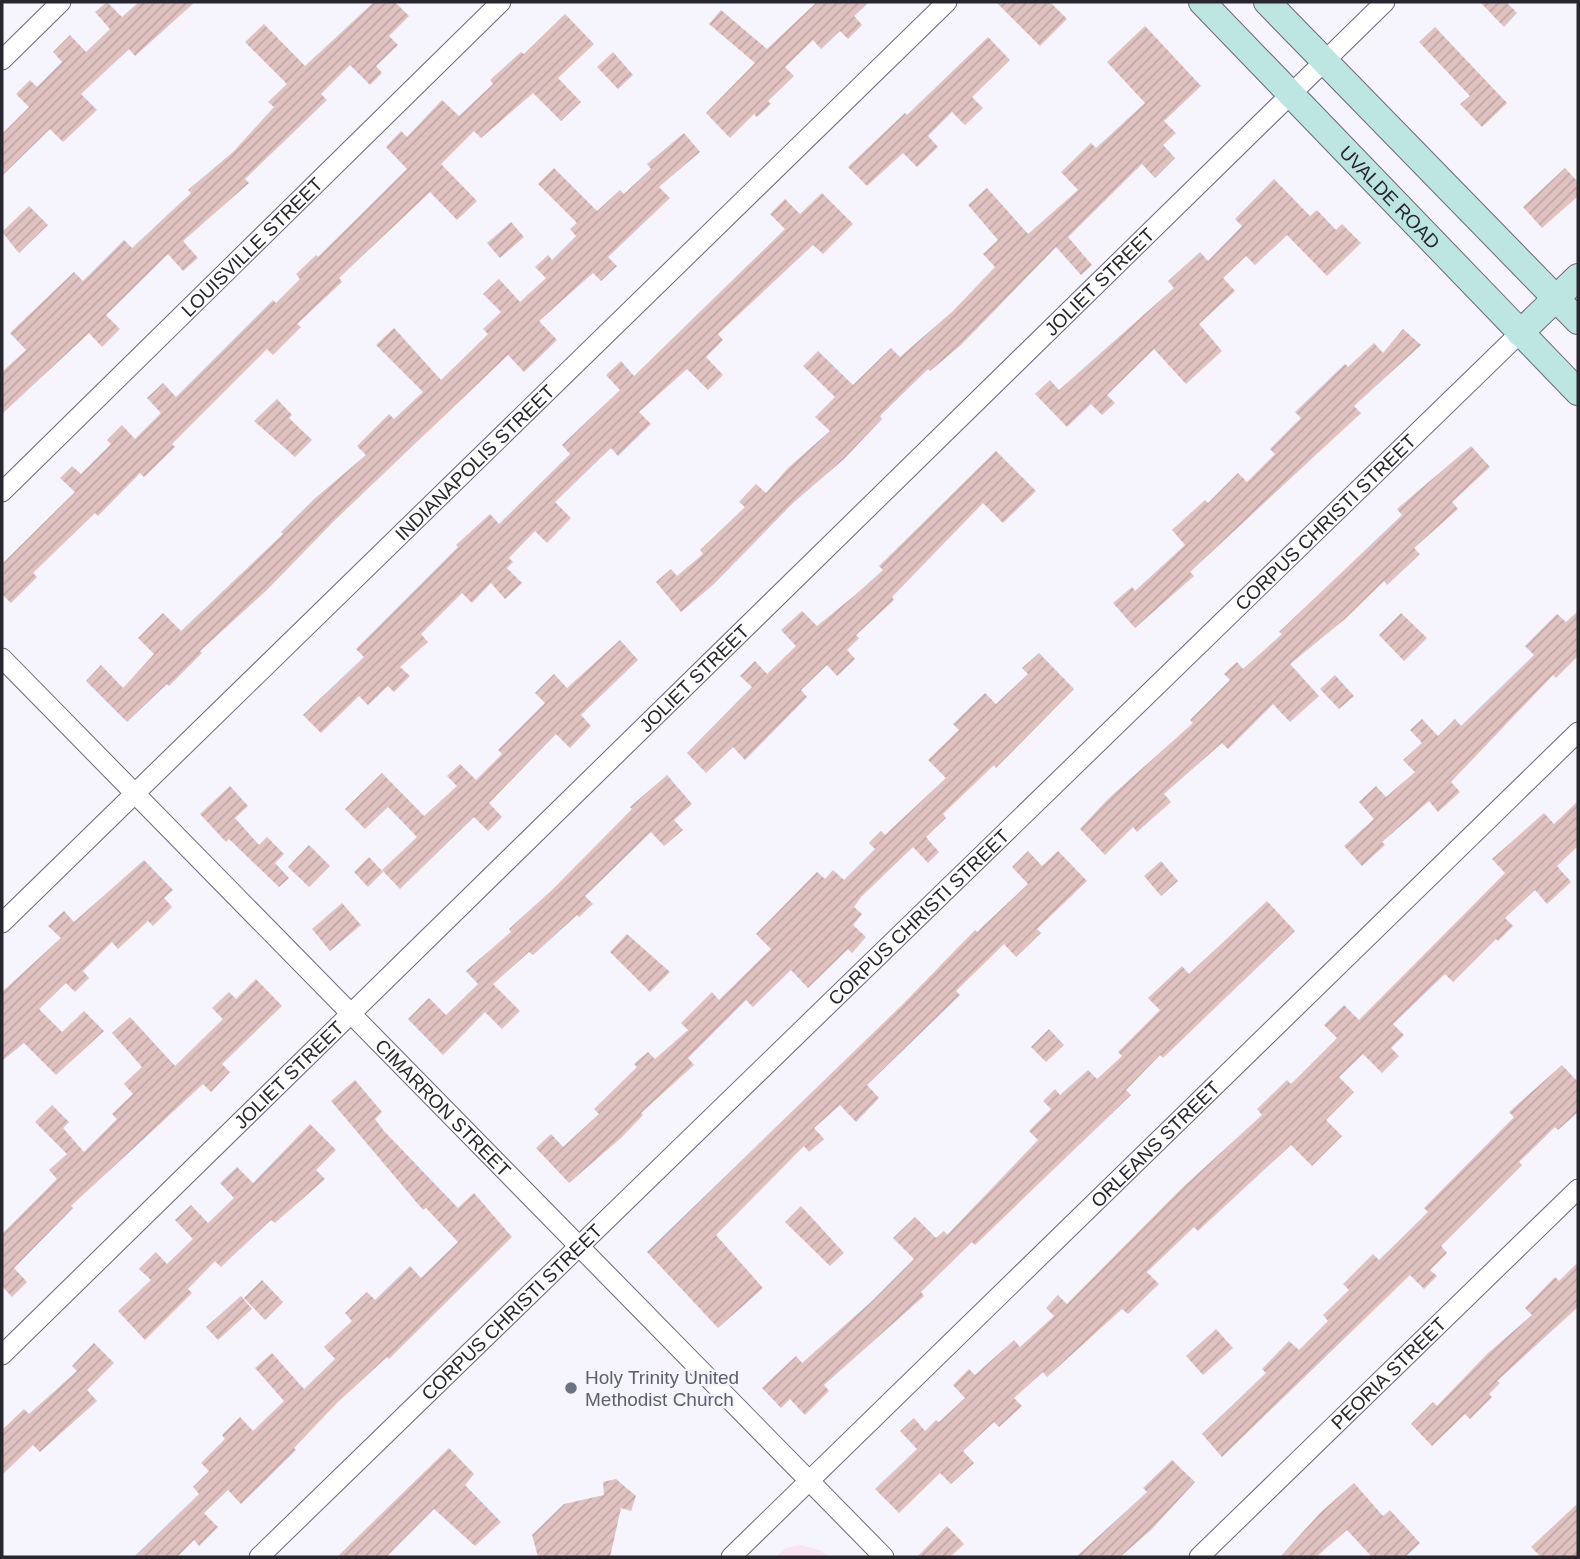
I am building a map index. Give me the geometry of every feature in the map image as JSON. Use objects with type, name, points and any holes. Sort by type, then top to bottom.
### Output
[{"type":"main road","name":"UVALDE ROAD","points":[[1202,2],[1578,392]]},
{"type":"main road","points":[[1267,2],[1578,321]]},
{"type":"main road","name":"CORPUS CHRISTI STREET","points":[[1520,333],[1578,277]]},
{"type":"street","points":[[2,60],[61,2]]},
{"type":"street","name":"LOUISVILLE STREET","points":[[2,492],[501,2]]},
{"type":"street","name":"INDIANAPOLIS STREET","points":[[2,923],[947,2]]},
{"type":"street","name":"JOLIET STREET","points":[[2,1355],[1385,2]]},
{"type":"street","name":"CORPUS CHRISTI STREET","points":[[259,1557],[1520,333]]},
{"type":"street","name":"CIMARRON STREET","points":[[2,658],[884,1557]]},
{"type":"street","name":"ORLEANS STREET","points":[[731,1557],[1578,732]]},
{"type":"street","name":"PEORIA STREET","points":[[1199,1557],[1578,1189]]},
{"type":"shaded area","points":[[800,1545],[820,1550],[828,1557],[776,1557],[786,1548]]},
{"type":"building","points":[[107,2],[122,17],[139,2],[195,2],[135,56],[129,49],[81,94],[97,110],[63,142],[50,129],[2,176],[2,134],[29,107],[16,94],[30,80],[37,87],[62,62],[53,52],[70,35],[86,52],[110,29],[95,12]]},
{"type":"building","points":[[374,2],[395,2],[409,16],[389,36],[398,45],[376,66],[382,73],[370,85],[350,65],[321,94],[327,100],[245,179],[249,183],[183,241],[198,258],[183,271],[168,254],[106,315],[120,329],[102,347],[89,333],[2,414],[2,372],[26,350],[10,333],[74,272],[83,281],[124,240],[132,248],[191,193],[188,190],[233,152],[274,107],[268,102],[287,84],[245,42],[264,24],[305,66]]},
{"type":"building","points":[[817,2],[869,2],[854,16],[862,25],[848,39],[840,31],[821,49],[813,40],[785,67],[794,76],[768,101],[771,104],[757,117],[754,114],[730,138],[706,113],[755,63],[709,24],[721,10],[767,49]]},
{"type":"building","points":[[996,2],[1050,2],[1067,19],[1040,46]]},
{"type":"building","points":[[1480,2],[1506,2],[1517,13],[1504,27]]},
{"type":"building","points":[[565,14],[594,44],[558,78],[581,102],[561,121],[533,93],[481,138],[474,131],[441,164],[477,201],[457,220],[430,192],[339,278],[342,282],[297,324],[301,327],[273,355],[267,349],[172,444],[175,447],[144,477],[140,473],[98,516],[95,513],[33,573],[37,577],[11,603],[2,594],[2,564],[75,492],[60,478],[72,466],[81,474],[111,444],[107,440],[122,425],[135,439],[161,413],[147,398],[163,383],[176,397],[273,300],[276,303],[300,279],[296,274],[316,255],[318,257],[407,169],[386,147],[401,131],[407,137],[442,100],[459,116],[493,84],[490,80],[521,52],[524,54]]},
{"type":"building","points":[[1145,26],[1201,86],[1164,121],[1176,133],[1163,145],[1175,158],[1155,178],[1142,164],[1068,237],[1092,265],[1081,275],[1056,247],[962,344],[930,371],[928,369],[880,416],[882,419],[844,459],[793,503],[714,584],[681,612],[656,582],[671,569],[677,576],[703,554],[700,550],[745,507],[739,502],[756,484],[766,493],[788,468],[830,431],[815,417],[835,397],[803,366],[818,351],[853,385],[891,348],[900,357],[953,311],[995,267],[983,254],[998,240],[968,205],[987,188],[1028,234],[1078,190],[1061,172],[1091,143],[1096,148],[1145,103],[1107,62]]},
{"type":"building","points":[[1435,27],[1507,103],[1482,127],[1460,104],[1470,96],[1419,42]]},
{"type":"building","points":[[988,37],[1010,60],[972,97],[983,108],[965,125],[952,112],[928,136],[938,147],[917,167],[903,153],[867,186],[848,167]]},
{"type":"building","points":[[613,52],[633,75],[618,89],[597,67]]},
{"type":"building","points":[[684,133],[700,152],[659,187],[670,198],[608,257],[617,266],[601,281],[593,273],[539,321],[557,340],[524,372],[508,355],[334,521],[267,590],[200,651],[202,653],[169,686],[167,684],[127,722],[86,681],[101,665],[123,688],[154,654],[138,638],[163,613],[181,631],[283,534],[281,532],[313,500],[366,455],[357,446],[389,414],[394,419],[423,392],[376,345],[394,328],[441,380],[488,334],[483,329],[501,312],[483,294],[499,279],[520,302],[546,278],[535,267],[548,255],[552,260],[576,236],[570,229],[577,223],[538,184],[554,168],[597,211],[620,190],[624,194],[651,169],[647,164]]},
{"type":"building","points":[[1565,168],[1578,182],[1578,196],[1542,228],[1523,207]]},
{"type":"building","points":[[1274,179],[1310,216],[1317,210],[1336,230],[1342,224],[1361,243],[1327,276],[1287,235],[1255,265],[1246,256],[1223,278],[1235,291],[1199,324],[1222,351],[1186,384],[1154,349],[1107,395],[1115,403],[1102,415],[1091,404],[1067,427],[1035,394],[1050,380],[1059,390],[1174,288],[1168,281],[1200,252],[1208,261],[1242,226],[1235,219]]},
{"type":"building","points":[[822,193],[853,224],[823,254],[813,245],[718,334],[723,340],[706,357],[723,375],[708,390],[687,369],[639,412],[651,424],[618,456],[611,448],[555,502],[571,518],[547,543],[535,531],[509,558],[513,562],[507,568],[522,583],[505,599],[491,583],[472,603],[462,593],[421,634],[428,642],[400,667],[410,676],[394,692],[388,686],[368,705],[359,696],[321,733],[303,715],[364,657],[356,649],[458,547],[456,545],[490,514],[499,524],[570,454],[562,445],[620,390],[606,375],[621,361],[634,376],[785,229],[770,214],[785,199],[800,214]]},
{"type":"building","points":[[29,206],[48,225],[19,253],[2,232]]},
{"type":"building","points":[[511,222],[524,237],[500,258],[487,243]]},
{"type":"building","points":[[1403,329],[1421,345],[1354,406],[1361,413],[1190,572],[1194,576],[1135,628],[1113,603],[1132,587],[1135,591],[1185,545],[1172,530],[1205,500],[1208,503],[1238,473],[1247,482],[1275,454],[1270,449],[1301,418],[1295,412],[1345,364],[1348,367],[1374,343],[1383,353]]},
{"type":"building","points":[[277,399],[292,415],[289,418],[312,440],[295,457],[254,421]]},
{"type":"building","points":[[1471,446],[1490,467],[1452,502],[1458,509],[1414,548],[1420,554],[1387,585],[1384,581],[1345,619],[1290,664],[1319,696],[1290,722],[1273,704],[1228,749],[1222,743],[1164,794],[1171,802],[1137,832],[1133,827],[1105,855],[1080,829],[1108,799],[1193,723],[1190,720],[1230,680],[1224,674],[1237,662],[1243,669],[1282,634],[1279,632],[1402,515],[1397,509]]},
{"type":"building","points":[[996,451],[1036,491],[1003,523],[983,503],[892,597],[894,600],[856,635],[859,638],[847,650],[855,659],[837,676],[827,665],[801,690],[807,697],[745,760],[733,747],[706,773],[687,753],[752,687],[740,676],[755,661],[767,674],[796,646],[781,630],[802,611],[817,626],[854,596],[883,570],[879,566]]},
{"type":"building","points":[[1578,611],[1578,656],[1556,678],[1553,675],[1451,782],[1460,792],[1438,812],[1429,801],[1382,842],[1385,845],[1362,866],[1344,846],[1374,819],[1359,802],[1376,786],[1386,797],[1415,772],[1403,760],[1422,743],[1410,730],[1422,719],[1438,736],[1455,719],[1461,726],[1534,655],[1525,646],[1557,614],[1566,622]]},
{"type":"building","points":[[1401,613],[1427,638],[1404,661],[1379,635]]},
{"type":"building","points":[[620,640],[638,660],[581,715],[591,726],[570,748],[556,734],[489,803],[502,817],[488,831],[474,817],[400,889],[382,870],[417,837],[388,807],[365,829],[345,809],[382,773],[424,816],[457,786],[447,776],[460,764],[476,780],[502,754],[498,750],[545,703],[535,693],[554,674],[567,688]]},
{"type":"building","points":[[1039,653],[1074,689],[996,768],[994,765],[943,814],[946,818],[926,837],[939,852],[928,863],[913,847],[861,897],[854,907],[862,914],[853,925],[866,937],[852,953],[848,949],[808,988],[791,970],[753,1007],[746,1000],[688,1058],[694,1065],[641,1113],[643,1115],[622,1137],[569,1183],[536,1148],[551,1134],[563,1147],[599,1114],[594,1109],[637,1067],[634,1064],[648,1052],[655,1059],[688,1030],[681,1023],[712,992],[719,1000],[771,949],[756,934],[817,872],[825,879],[833,870],[844,880],[875,849],[869,843],[881,831],[885,835],[946,778],[928,760],[959,730],[953,724],[985,693],[996,704],[1028,674],[1022,668]]},
{"type":"building","points":[[1335,675],[1354,696],[1339,709],[1320,689]]},
{"type":"building","points":[[667,775],[692,804],[674,820],[683,830],[664,846],[651,832],[585,896],[593,904],[533,955],[529,952],[493,984],[520,1011],[502,1029],[485,1012],[443,1055],[408,1019],[429,998],[446,1015],[478,984],[466,971],[511,932],[509,929],[552,890],[632,809],[630,807]]},
{"type":"building","points":[[230,786],[248,806],[235,818],[259,845],[267,837],[284,854],[275,863],[289,878],[279,887],[229,839],[226,842],[200,814]]},
{"type":"building","points":[[1578,801],[1578,846],[1557,866],[1571,882],[1547,904],[1535,890],[1505,918],[1513,926],[1498,941],[1496,939],[1453,982],[1445,974],[1393,1024],[1404,1035],[1391,1048],[1399,1056],[1382,1073],[1363,1054],[1339,1077],[1354,1092],[1326,1120],[1342,1136],[1312,1166],[1291,1145],[1198,1231],[1194,1227],[1147,1272],[1159,1284],[1128,1314],[1122,1309],[1047,1377],[1043,1372],[1014,1398],[1022,1406],[999,1427],[994,1422],[963,1451],[974,1463],[951,1484],[940,1473],[899,1513],[875,1489],[917,1449],[900,1431],[914,1418],[925,1431],[936,1420],[939,1422],[965,1398],[953,1385],[969,1369],[975,1375],[1014,1340],[1020,1347],[1054,1316],[1046,1308],[1058,1295],[1067,1304],[1181,1189],[1262,1115],[1257,1109],[1287,1080],[1291,1084],[1337,1038],[1324,1025],[1344,1005],[1359,1020],[1505,873],[1492,859],[1544,813],[1554,824]]},
{"type":"building","points":[[309,845],[330,866],[309,887],[288,867]]},
{"type":"building","points":[[1028,851],[1042,866],[1058,851],[1087,881],[1037,929],[1041,933],[1016,957],[1004,944],[956,991],[960,995],[867,1085],[879,1098],[856,1122],[840,1105],[814,1128],[824,1139],[809,1152],[804,1146],[716,1235],[763,1288],[718,1328],[647,1252],[904,1003],[975,930],[977,932],[1028,884],[1012,867]]},
{"type":"building","points":[[369,857],[383,872],[368,887],[354,872]]},
{"type":"building","points":[[144,860],[173,890],[164,898],[172,907],[153,926],[148,921],[118,949],[112,942],[83,971],[89,978],[75,992],[66,983],[39,1009],[62,1032],[84,1011],[104,1031],[56,1075],[24,1043],[2,1061],[2,992],[61,938],[48,926],[64,911],[74,922]]},
{"type":"building","points":[[1161,861],[1178,881],[1161,896],[1144,876]]},
{"type":"building","points":[[1267,901],[1295,931],[1163,1058],[1160,1055],[1126,1090],[1131,1095],[975,1245],[972,1242],[921,1292],[924,1296],[824,1385],[829,1391],[805,1415],[790,1399],[781,1408],[762,1388],[796,1356],[802,1363],[871,1302],[914,1259],[893,1238],[915,1217],[936,1238],[944,1231],[947,1235],[1038,1140],[1029,1131],[1051,1109],[1043,1101],[1055,1089],[1060,1095],[1088,1070],[1097,1079],[1122,1056],[1118,1052],[1160,1010],[1148,998],[1182,966],[1189,974]]},
{"type":"building","points":[[342,903],[361,925],[330,951],[312,929]]},
{"type":"building","points":[[627,934],[670,972],[650,992],[610,952]]},
{"type":"building","points":[[256,979],[282,1006],[222,1064],[230,1072],[211,1092],[203,1084],[71,1206],[73,1208],[14,1268],[27,1282],[12,1297],[2,1286],[2,1234],[57,1179],[49,1170],[67,1154],[35,1122],[52,1105],[69,1122],[63,1128],[84,1152],[117,1119],[112,1114],[133,1094],[124,1084],[142,1067],[112,1033],[130,1017],[175,1066],[223,1019],[212,1008],[229,992],[236,999]]},
{"type":"building","points":[[1049,1029],[1064,1045],[1046,1062],[1031,1047]]},
{"type":"building","points":[[1562,1065],[1578,1082],[1578,1112],[1558,1130],[1555,1127],[1519,1162],[1522,1165],[1441,1246],[1447,1253],[1430,1270],[1437,1276],[1424,1289],[1410,1275],[1222,1457],[1202,1434],[1266,1373],[1262,1369],[1289,1341],[1299,1350],[1328,1321],[1323,1315],[1349,1290],[1343,1284],[1373,1254],[1379,1260],[1428,1212],[1424,1208],[1514,1117],[1509,1112]]},
{"type":"building","points":[[355,1080],[382,1112],[375,1119],[384,1131],[458,1208],[474,1193],[512,1237],[389,1359],[387,1357],[337,1403],[294,1448],[296,1450],[241,1504],[228,1490],[204,1513],[218,1527],[199,1546],[194,1540],[177,1557],[134,1557],[199,1494],[193,1487],[209,1471],[201,1463],[225,1439],[222,1435],[240,1417],[253,1431],[284,1401],[255,1368],[272,1353],[304,1389],[335,1359],[324,1347],[352,1321],[345,1313],[367,1292],[375,1300],[410,1266],[421,1278],[458,1242],[426,1208],[423,1210],[331,1101]]},
{"type":"building","points":[[310,1124],[336,1150],[316,1170],[325,1179],[275,1223],[271,1220],[221,1267],[215,1261],[188,1289],[192,1293],[145,1340],[118,1311],[151,1280],[139,1269],[156,1252],[167,1264],[193,1239],[175,1220],[191,1205],[208,1223],[234,1198],[220,1183],[237,1167],[253,1183]]},
{"type":"building","points":[[801,1206],[844,1253],[830,1266],[785,1222]]},
{"type":"building","points":[[1578,1262],[1578,1307],[1497,1381],[1500,1383],[1489,1394],[1492,1397],[1470,1419],[1465,1414],[1432,1446],[1411,1424],[1433,1402],[1437,1406],[1487,1354],[1532,1315],[1525,1308],[1555,1277],[1559,1281]]},
{"type":"building","points":[[262,1280],[283,1302],[265,1320],[244,1298]]},
{"type":"building","points":[[241,1296],[252,1309],[218,1340],[206,1327]]},
{"type":"building","points":[[1216,1329],[1233,1348],[1203,1375],[1186,1356]]},
{"type":"building","points":[[94,1343],[114,1363],[87,1390],[97,1401],[40,1452],[33,1445],[2,1475],[2,1430],[24,1409],[29,1414],[77,1371],[72,1366]]},
{"type":"building","points":[[449,1448],[474,1474],[465,1485],[501,1522],[475,1546],[434,1509],[386,1557],[337,1557]]},
{"type":"building","points":[[1172,1460],[1195,1482],[1152,1529],[1120,1557],[1076,1557],[1147,1492],[1143,1488]]},
{"type":"building","points":[[616,1479],[636,1496],[631,1511],[621,1508],[610,1557],[538,1557],[532,1535],[564,1504],[604,1495],[603,1482]]},
{"type":"building","points":[[1354,1483],[1383,1516],[1390,1510],[1420,1543],[1405,1557],[1372,1557],[1347,1530],[1316,1557],[1280,1557],[1321,1512]]},
{"type":"building","points":[[1578,1503],[1578,1557],[1541,1557],[1531,1547]]},
{"type":"building","points":[[947,1526],[964,1544],[950,1557],[917,1557]]},
{"type":"place","name":"Holy Trinity United Methodist Church","points":[[571,1388]]}]
